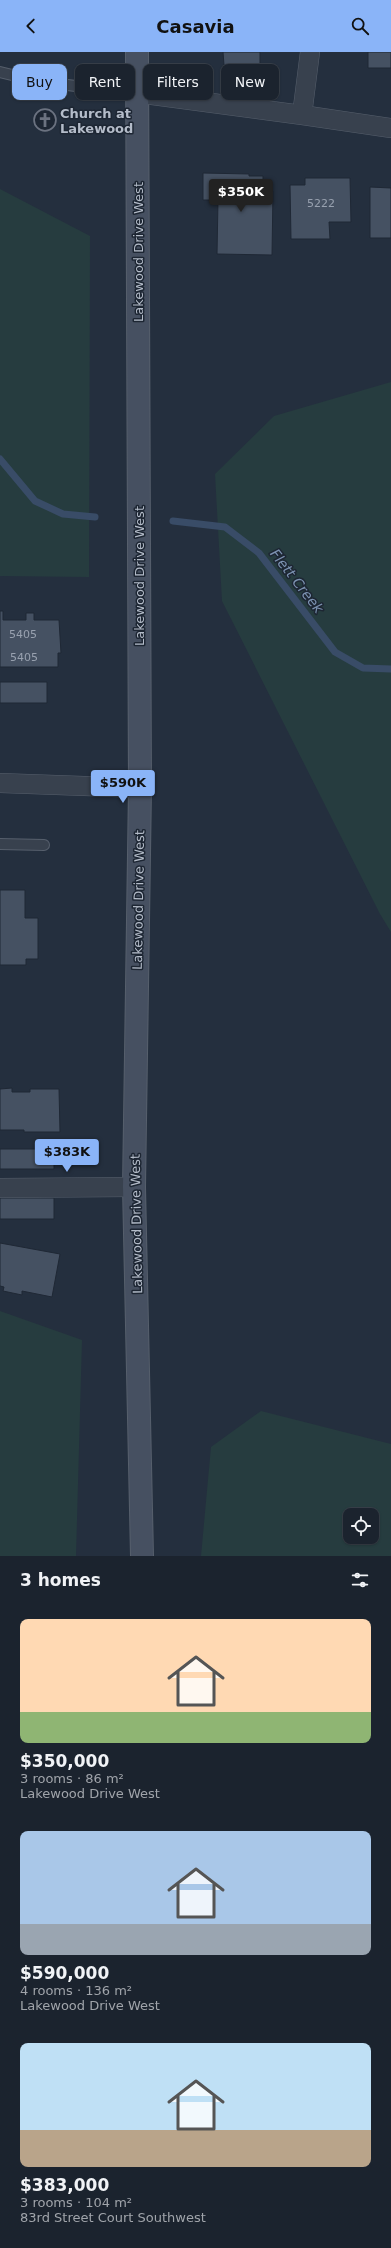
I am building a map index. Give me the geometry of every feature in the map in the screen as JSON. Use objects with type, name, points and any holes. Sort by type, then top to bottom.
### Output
[{"type":"main road","name":"Lakewood Drive West","points":[[137,52],[140,788],[134,1188],[142,1556]]},
{"type":"street","points":[[302,114],[310,52]]},
{"type":"street","points":[[137,93],[302,114],[391,128]]},
{"type":"street","points":[[0,782],[140,788]]},
{"type":"street","points":[[0,1188],[134,1188]]},
{"type":"lane","points":[[0,72],[41,82],[137,93]]},
{"type":"lane","points":[[0,844],[44,845]]},
{"type":"green space","points":[[0,189],[90,236],[89,577],[0,576]]},
{"type":"green space","points":[[391,382],[391,932],[380,914],[222,601],[215,474],[274,416]]},
{"type":"green space","points":[[0,1311],[82,1340],[76,1556],[0,1556]]},
{"type":"green space","points":[[261,1411],[391,1444],[391,1556],[201,1556],[211,1447]]},
{"type":"building","points":[[223,52],[260,52],[260,64],[224,64]]},
{"type":"building","points":[[368,52],[391,52],[391,68],[368,68]]},
{"type":"building","points":[[203,173],[249,174],[249,176],[263,176],[263,191],[273,191],[272,255],[217,254],[218,200],[203,200]]},
{"type":"building","points":[[305,178],[350,178],[351,222],[329,222],[330,239],[291,239],[290,185],[305,185]]},
{"type":"building","points":[[370,187],[391,188],[391,238],[370,238]]},
{"type":"building","points":[[0,611],[3,611],[3,620],[26,620],[26,613],[34,613],[34,620],[59,620],[61,653],[58,653],[58,667],[0,667]]},
{"type":"building","points":[[0,682],[47,682],[47,703],[0,703]]},
{"type":"building","points":[[0,890],[25,890],[25,918],[38,918],[38,959],[26,959],[26,965],[0,965]]},
{"type":"building","points":[[12,1088],[12,1092],[30,1092],[30,1089],[59,1089],[60,1132],[0,1130],[0,1089]]},
{"type":"building","points":[[0,1149],[54,1149],[54,1169],[0,1169]]},
{"type":"building","points":[[0,1198],[54,1198],[54,1219],[0,1219]]},
{"type":"building","points":[[0,1243],[60,1254],[52,1297],[22,1291],[22,1295],[3,1291],[4,1287],[0,1286]]},
{"type":"waterway","name":"Flett Creek","points":[[0,459],[35,501],[63,514],[95,517]]},
{"type":"waterway","name":"Flett Creek","points":[[173,521],[225,527],[259,553],[335,652],[363,668],[391,669]]},
{"type":"place","name":"Church at Lakewood","points":[[45,120]]}]
